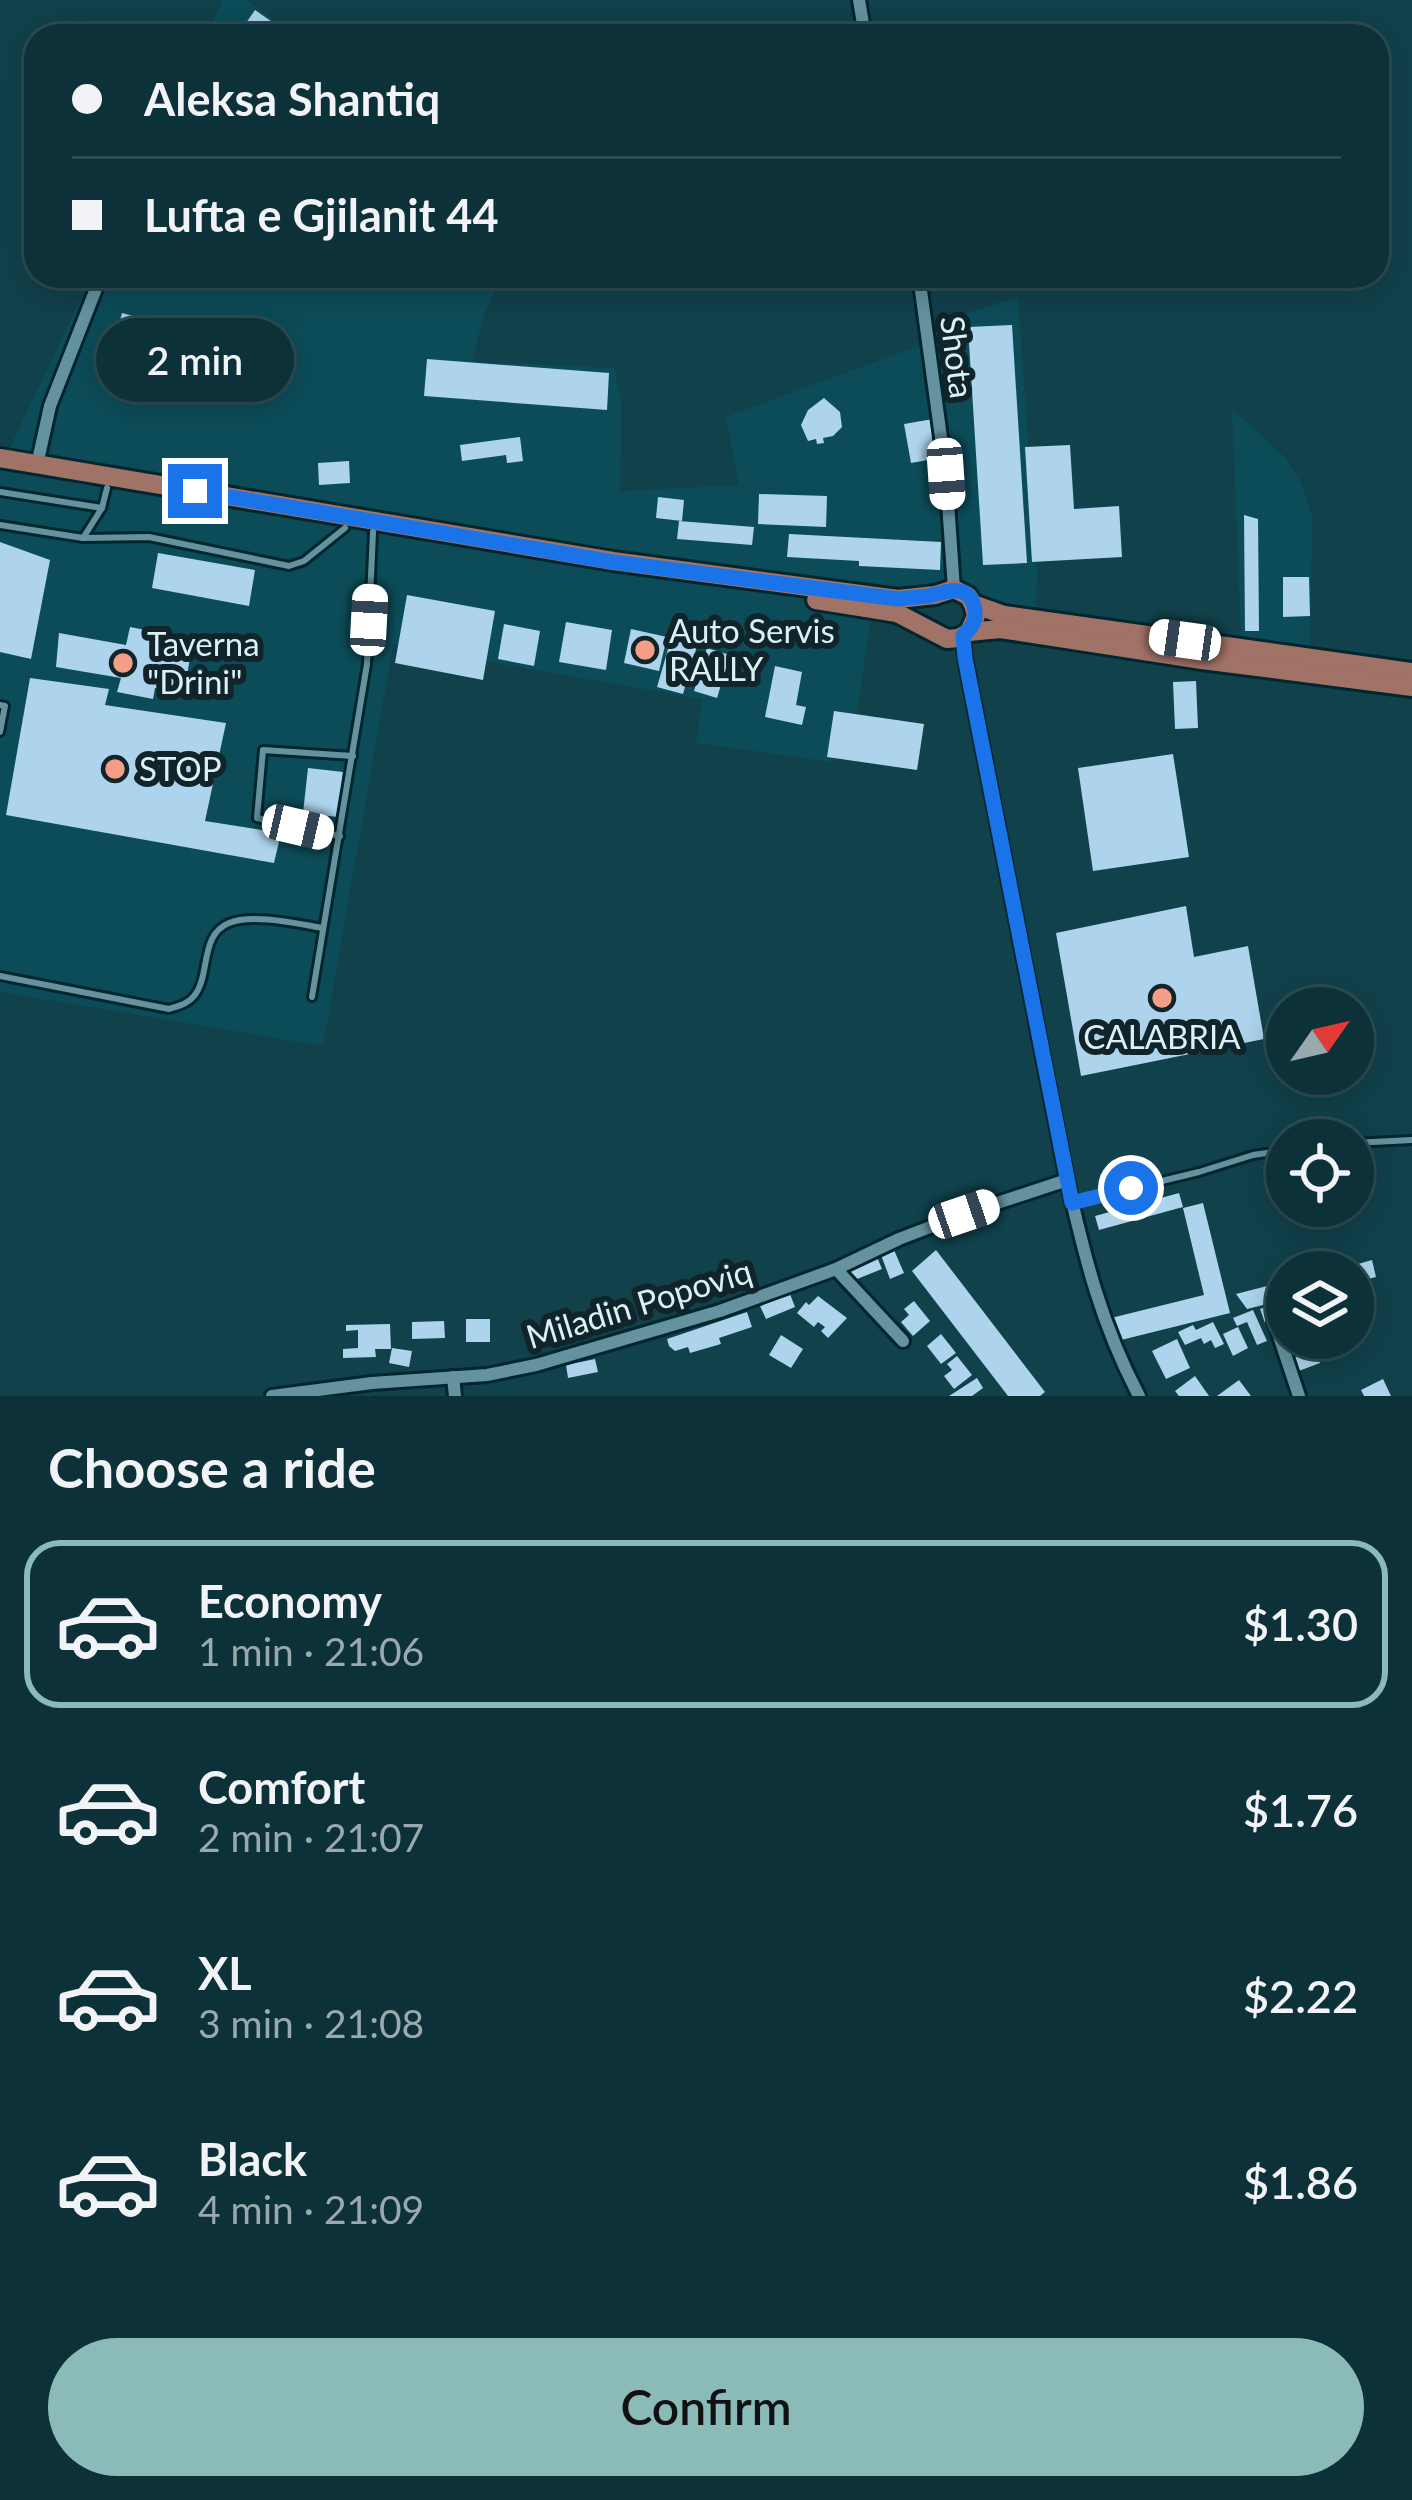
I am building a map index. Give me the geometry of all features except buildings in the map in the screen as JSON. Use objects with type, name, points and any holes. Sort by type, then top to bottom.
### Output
[{"type":"main road","points":[[0,458],[613,562],[898,599],[945,592],[968,596],[976,616],[962,636]]},
{"type":"main road","points":[[0,470],[897,613],[940,638],[1000,629],[1412,687]]},
{"type":"main road","points":[[929,628],[930,600],[945,592]]},
{"type":"main road","points":[[973,604],[1004,615],[1412,672]]},
{"type":"street","points":[[37,464],[50,406],[96,288]]},
{"type":"street","name":"Shota","points":[[922,288],[946,474],[945,592]]},
{"type":"street","points":[[962,636],[1086,1264],[1111,1338],[1139,1396]]},
{"type":"street","name":"Miladin Popoviq","points":[[272,1396],[487,1375],[590,1350],[720,1311],[836,1269],[899,1239],[1067,1180]]},
{"type":"street","points":[[836,1269],[903,1341]]},
{"type":"street","points":[[1286,1359],[1299,1396]]},
{"type":"street","points":[[453,1377],[455,1396]]},
{"type":"lane","points":[[83,538],[102,508],[107,488]]},
{"type":"lane","points":[[0,492],[102,508]]},
{"type":"lane","points":[[0,525],[83,538],[149,537],[289,566],[304,561],[345,528]]},
{"type":"lane","points":[[312,997],[367,664],[373,532]]},
{"type":"lane","points":[[0,705],[5,706],[0,732]]},
{"type":"lane","points":[[340,836],[257,818],[263,750],[352,755]]},
{"type":"lane","points":[[0,976],[169,1009],[196,995],[211,941],[226,923],[248,919],[324,928]]},
{"type":"lane","points":[[1374,1142],[1412,1140]]},
{"type":"lane","points":[[1072,1203],[1266,1153]]},
{"type":"shaded area","points":[[223,0],[246,0],[280,24],[212,24]]},
{"type":"shaded area","points":[[86,288],[497,288],[484,314],[472,362],[614,368],[622,405],[620,491],[739,485],[726,417],[939,338],[938,322],[1018,297],[1037,569],[1036,623],[973,604],[874,599],[856,718],[840,720],[833,762],[696,743],[702,699],[393,645],[323,1046],[0,992],[0,468]]},
{"type":"shaded area","points":[[1232,409],[1285,457],[1302,485],[1312,516],[1310,665],[1242,658]]},
{"type":"place","name":"Auto Servis RALLY","points":[[645,650]]},
{"type":"place","name":"Taverna \"Drini\"","points":[[123,663]]},
{"type":"place","name":"STOP","points":[[115,769]]},
{"type":"place","name":"CALABRIA","points":[[1162,998]]},
{"type":"route","points":[[195,491],[613,562],[898,599],[947,590],[968,596],[976,616],[963,636],[965,658],[1072,1203],[1131,1188]]}]
